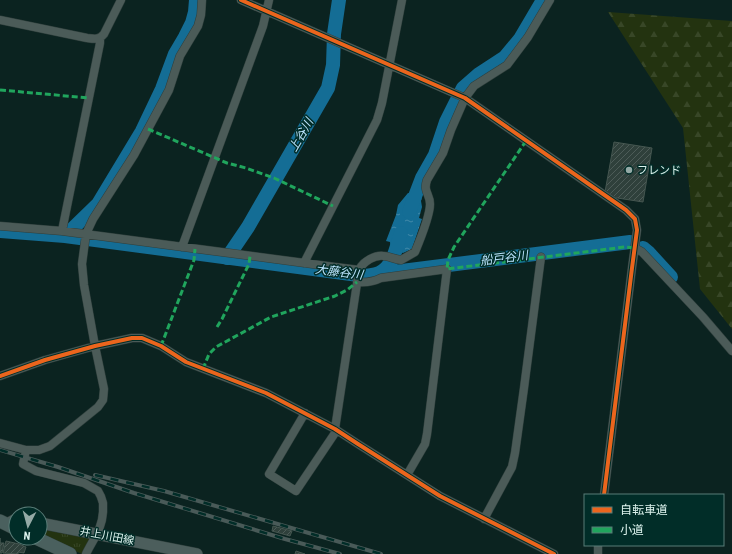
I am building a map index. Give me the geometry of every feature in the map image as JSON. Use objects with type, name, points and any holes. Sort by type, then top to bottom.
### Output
[{"type":"highway","points":[[48,544],[70,554]]},
{"type":"main road","name":"井上川田線","points":[[48,525],[197,554]]},
{"type":"street","points":[[68,232],[100,38],[104,34],[121,0]]},
{"type":"street","points":[[0,443],[26,450],[39,450],[50,446],[98,407],[103,400],[104,389],[84,285],[82,264],[86,238],[93,219],[134,155],[169,90],[180,56],[198,26],[201,15],[202,0]]},
{"type":"street","points":[[241,0],[461,95],[635,219],[637,230],[635,248],[604,494]]},
{"type":"street","points":[[182,247],[255,50],[267,12],[269,0]]},
{"type":"street","points":[[304,263],[377,120],[382,103],[402,0]]},
{"type":"street","points":[[305,413],[269,474],[296,491],[336,429],[358,275],[363,263],[375,256],[380,255],[401,260],[415,252],[429,213],[430,204],[425,189],[427,180],[443,153],[461,95],[507,65],[528,37],[550,0]]},
{"type":"street","points":[[0,20],[87,38],[100,38]]},
{"type":"street","points":[[0,226],[68,232],[86,238],[182,247],[304,263],[358,275],[366,283],[374,282],[381,278],[447,269],[427,434],[425,444],[406,475]]},
{"type":"street","points":[[635,248],[642,252],[732,351]]},
{"type":"street","points":[[484,519],[512,467],[541,257]]},
{"type":"street","points":[[0,376],[45,360],[95,346],[132,338],[142,338],[161,346],[186,362],[261,391],[336,429],[440,496],[554,554]]},
{"type":"street","points":[[26,450],[23,464],[36,471],[84,483],[98,491],[103,503],[102,520],[97,534],[90,544],[86,554]]},
{"type":"green space","points":[[608,12],[732,21],[732,329],[700,289],[683,128]]},
{"type":"green space","points":[[48,530],[92,538],[82,554],[48,539]]},
{"type":"water","points":[[408,193],[422,197],[422,207],[419,218],[422,219],[412,249],[403,253],[391,249],[390,242],[386,241],[396,215],[398,205]]},
{"type":"building","name":"フレンド","points":[[614,142],[652,148],[643,202],[611,197],[605,192]]},
{"type":"building","points":[[273,526],[292,531],[290,536],[272,531]]},
{"type":"building","points":[[6,541],[8,541],[8,546],[26,547],[24,553],[3,553]]},
{"type":"building","points":[[0,543],[4,543],[2,553],[0,553]]},
{"type":"building","points":[[296,551],[305,554],[295,554]]},
{"type":"waterway","name":"上谷川","points":[[65,236],[98,204],[142,131],[162,89],[175,54],[192,23],[196,0]]},
{"type":"waterway","name":"上谷川","points":[[227,258],[248,227],[328,88],[333,65],[334,34],[339,0]]},
{"type":"waterway","name":"大藤谷川","points":[[409,212],[422,178],[435,155],[446,122],[463,88],[479,74],[505,57],[520,39],[543,0]]},
{"type":"waterway","name":"大藤谷川","points":[[0,231],[65,236],[366,276],[379,273],[388,266],[394,256],[401,233]]},
{"type":"waterway","name":"船戸谷川","points":[[378,274],[630,242]]},
{"type":"waterway","name":"船戸谷川","points":[[643,248],[671,277]]},
{"type":"railway","points":[[0,450],[58,467],[134,493],[285,539],[340,554]]},
{"type":"railway","points":[[95,475],[164,491],[381,554]]},
{"type":"marked path","points":[[0,90],[89,98]]},
{"type":"marked path","points":[[148,129],[227,163],[274,178],[333,206]]},
{"type":"marked path","points":[[526,141],[454,247],[448,260],[447,269],[625,247],[635,248]]},
{"type":"marked path","points":[[161,346],[194,260],[195,249]]},
{"type":"marked path","points":[[217,327],[249,264],[250,256]]},
{"type":"marked path","points":[[203,369],[209,354],[216,347],[271,317],[335,296],[347,290],[357,282]]},
{"type":"cycle path","points":[[241,0],[465,98],[626,210],[635,219],[637,230],[604,494]]},
{"type":"cycle path","points":[[0,376],[45,360],[95,346],[132,338],[142,338],[161,346],[186,362],[266,393],[335,429],[440,496],[554,554]]},
{"type":"place","name":"フレンド","points":[[629,170]]}]
